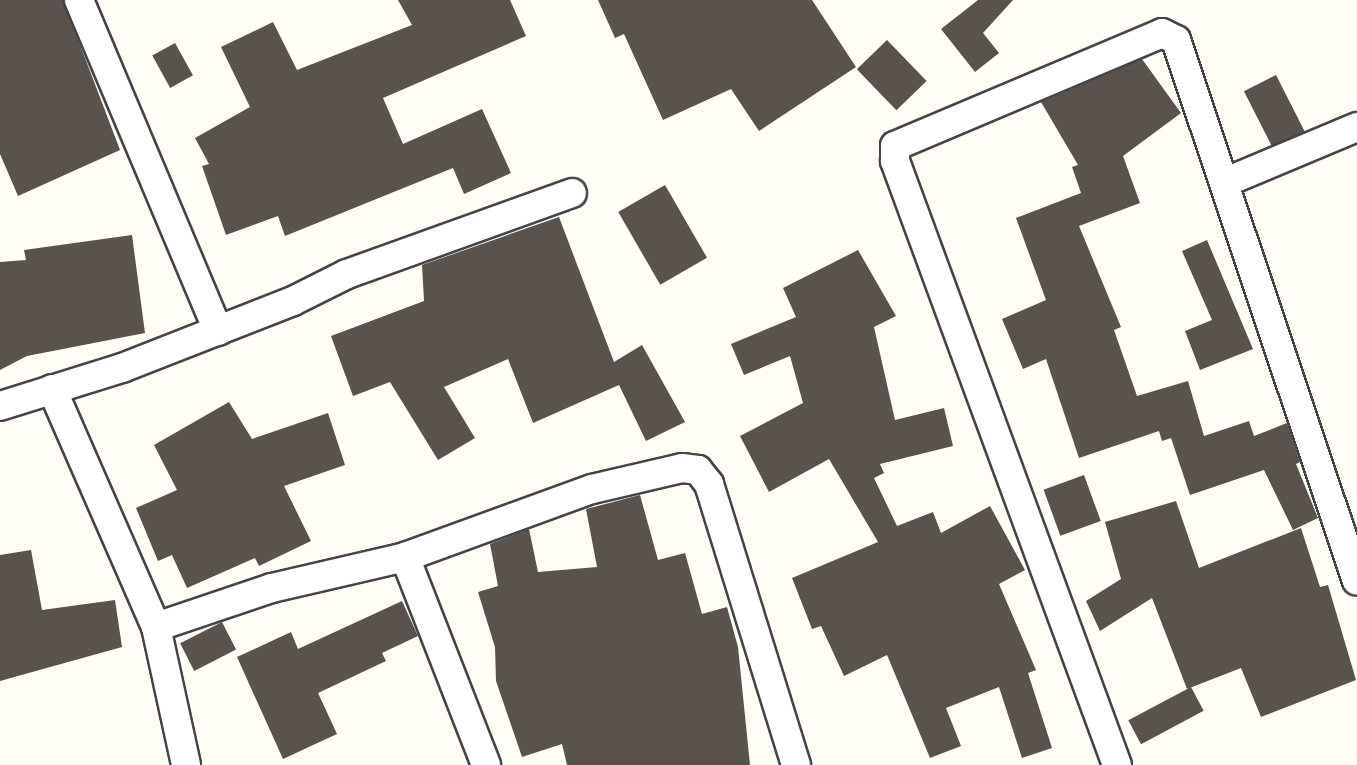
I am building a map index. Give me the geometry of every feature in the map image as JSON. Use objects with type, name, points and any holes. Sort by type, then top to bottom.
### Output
[{"type":"street","points":[[79,0],[219,331]]},
{"type":"street","points":[[1117,765],[895,161],[895,146],[1162,33],[1176,40],[1185,56],[1357,581]]},
{"type":"street","points":[[1226,182],[1357,127]]},
{"type":"street","points":[[0,406],[219,331],[347,274],[572,193]]},
{"type":"street","points":[[51,389],[156,627],[186,765]]},
{"type":"street","points":[[156,627],[272,588],[405,557],[592,489],[682,468],[698,470],[709,484],[796,765]]},
{"type":"street","points":[[405,557],[486,765]]},
{"type":"building","points":[[0,0],[63,0],[120,150],[18,196],[0,154]]},
{"type":"building","points":[[398,0],[510,0],[526,36],[383,98],[403,144],[482,109],[511,173],[464,194],[453,168],[285,236],[278,216],[226,235],[202,166],[209,164],[195,138],[250,107],[221,47],[273,22],[297,70],[412,25]]},
{"type":"building","points":[[598,0],[812,0],[856,67],[759,131],[731,89],[663,120],[624,34],[615,38]]},
{"type":"building","points":[[978,0],[1013,0],[983,33],[999,53],[975,72],[941,29]]},
{"type":"building","points":[[887,40],[927,81],[896,110],[857,69]]},
{"type":"building","points":[[175,43],[193,75],[170,88],[152,56]]},
{"type":"building","points":[[1142,59],[1181,113],[1123,156],[1140,203],[1079,226],[1121,327],[1114,330],[1137,396],[1188,381],[1204,436],[1249,421],[1254,436],[1287,423],[1300,462],[1296,464],[1318,518],[1293,530],[1264,470],[1190,495],[1171,438],[1162,441],[1159,431],[1079,458],[1046,359],[1023,369],[1002,319],[1046,300],[1016,218],[1081,193],[1072,167],[1078,165],[1041,102]]},
{"type":"building","points":[[1276,75],[1305,131],[1273,147],[1244,91]]},
{"type":"building","points":[[665,185],[707,258],[660,285],[618,212]]},
{"type":"building","points":[[559,217],[614,362],[642,345],[685,422],[646,441],[619,385],[533,423],[508,359],[444,387],[475,438],[438,460],[390,382],[353,396],[331,336],[424,301],[422,265]]},
{"type":"building","points":[[132,235],[145,333],[27,356],[0,370],[0,262],[26,260],[24,250]]},
{"type":"building","points":[[1207,240],[1253,349],[1200,370],[1185,331],[1212,320],[1182,251]]},
{"type":"building","points":[[858,250],[896,316],[874,327],[895,420],[944,408],[953,446],[880,464],[884,473],[874,478],[897,526],[933,512],[941,533],[990,506],[1025,570],[999,584],[1036,670],[1028,673],[1052,748],[1022,758],[999,687],[946,708],[961,746],[930,758],[887,655],[844,676],[821,626],[812,629],[792,578],[878,542],[829,459],[769,492],[740,436],[803,403],[790,356],[744,375],[731,344],[796,317],[783,288]]},
{"type":"building","points":[[229,402],[252,439],[328,413],[345,465],[284,486],[311,541],[259,566],[255,558],[187,588],[172,555],[158,561],[136,508],[177,490],[154,445]]},
{"type":"building","points":[[1084,475],[1101,521],[1060,536],[1044,490]]},
{"type":"building","points":[[640,495],[658,560],[685,553],[702,614],[727,607],[738,647],[750,765],[567,765],[562,744],[522,757],[496,681],[495,647],[478,592],[498,586],[490,544],[529,529],[538,572],[597,567],[586,509]]},
{"type":"building","points":[[1176,501],[1199,568],[1301,528],[1320,587],[1328,585],[1356,680],[1261,717],[1241,668],[1187,689],[1152,598],[1100,631],[1086,601],[1121,579],[1105,522]]},
{"type":"building","points":[[31,550],[42,610],[115,600],[122,647],[0,681],[0,555]]},
{"type":"building","points":[[402,601],[418,636],[382,653],[386,661],[318,693],[337,734],[283,759],[237,657],[291,632],[298,649]]},
{"type":"building","points":[[222,622],[236,650],[194,671],[180,643]]},
{"type":"building","points":[[1191,687],[1204,711],[1141,744],[1128,720]]}]
